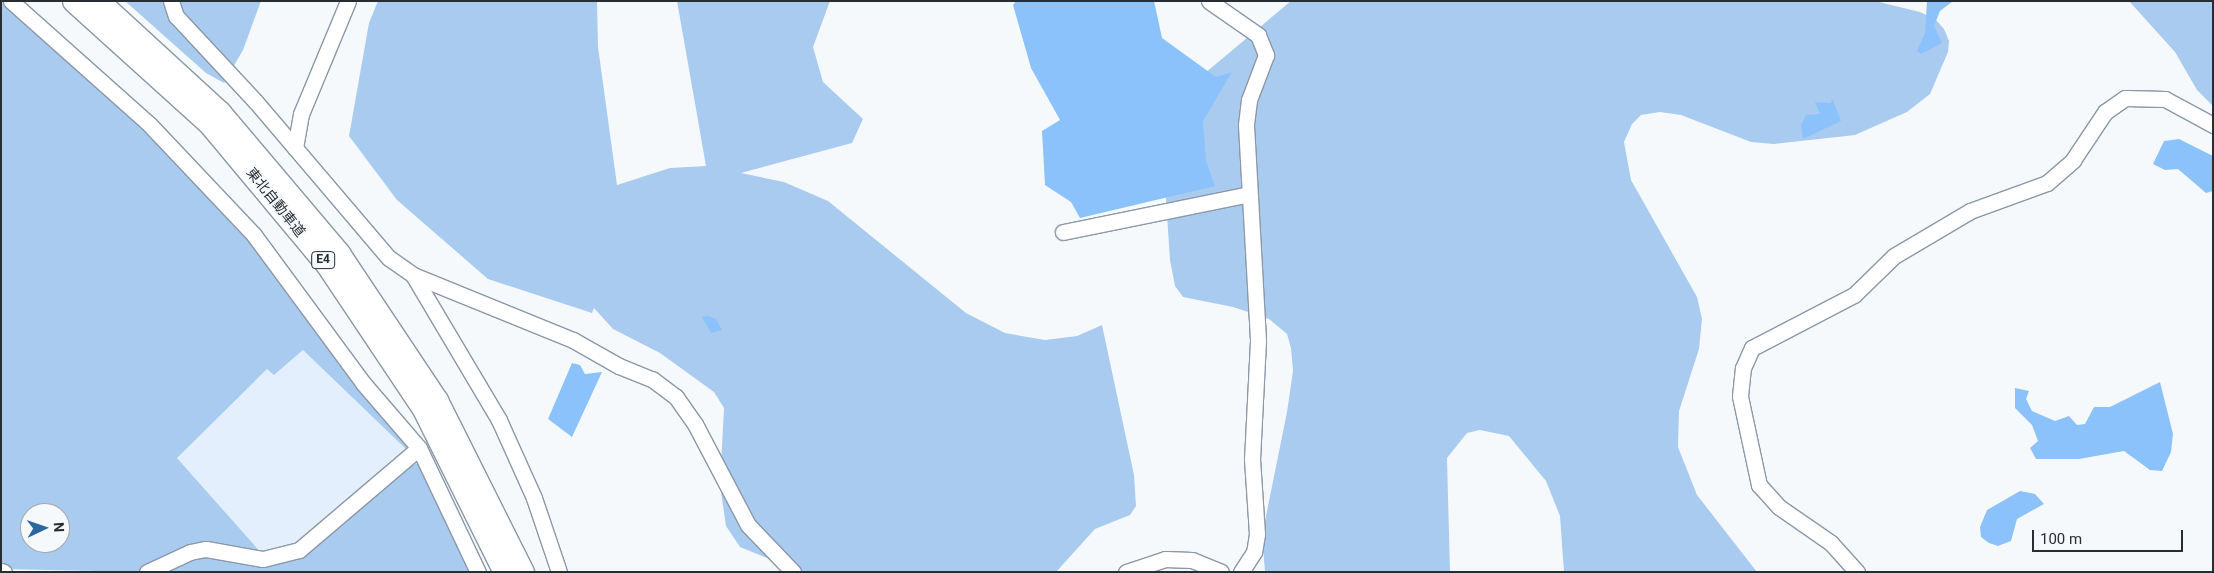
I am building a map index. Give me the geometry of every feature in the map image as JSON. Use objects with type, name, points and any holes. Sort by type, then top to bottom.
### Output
[{"type":"highway","name":"東北自動車道","points":[[73,1],[210,125],[326,264],[423,409],[504,572]]},
{"type":"highway","name":"東北自動車道","points":[[99,1],[220,112],[339,253],[437,400],[494,506],[523,572]]},
{"type":"street","points":[[11,1],[150,125],[216,192],[254,235],[363,384],[419,448],[478,572]]},
{"type":"street","points":[[171,1],[176,16],[295,148],[383,252],[413,275],[572,340],[619,366],[652,379],[676,397],[695,424],[748,525],[793,572]]},
{"type":"street","points":[[295,148],[301,114],[348,1]]},
{"type":"street","points":[[1209,1],[1249,27],[1266,47],[1264,63],[1247,114],[1249,194],[1258,341],[1252,459],[1257,534],[1254,552],[1241,572]]},
{"type":"street","points":[[1857,572],[1832,543],[1779,507],[1758,485],[1740,396],[1743,368],[1752,348],[1863,290],[1894,256],[1970,211],[2047,183],[2073,160],[2105,112],[2125,98],[2166,99],[2213,125]]},
{"type":"street","points":[[1063,232],[1249,194]]},
{"type":"street","points":[[413,275],[499,420],[534,498],[559,572]]},
{"type":"street","points":[[147,572],[190,552],[206,549],[263,559],[299,550],[419,448]]},
{"type":"street","points":[[1126,572],[1174,560],[1192,560],[1221,572]]},
{"type":"shaded area","points":[[1,1],[37,28],[147,130],[248,235],[412,443],[406,449],[303,350],[274,375],[267,369],[177,458],[264,556],[201,545],[142,572],[1,569]]},
{"type":"shaded area","points":[[125,1],[261,1],[243,50],[224,83],[206,73]]},
{"type":"shaded area","points":[[378,1],[597,1],[598,47],[617,185],[670,168],[706,166],[677,1],[830,1],[813,47],[823,82],[863,119],[852,143],[741,173],[784,182],[828,201],[966,313],[1005,333],[1045,340],[1077,336],[1102,325],[1134,475],[1136,506],[1130,515],[1095,529],[1056,572],[801,572],[740,547],[726,526],[720,485],[724,408],[714,392],[660,353],[613,329],[594,308],[592,313],[488,279],[397,200],[349,136],[369,23]]},
{"type":"shaded area","points":[[1016,1],[1154,1],[1162,38],[1216,77],[1232,72],[1203,121],[1206,161],[1215,186],[1080,218],[1071,202],[1045,185],[1042,131],[1060,120],[1031,68],[1013,5]]},
{"type":"shaded area","points":[[1291,1],[1875,1],[1920,12],[1935,19],[1944,29],[1949,41],[1948,52],[1930,94],[1907,112],[1855,135],[1774,144],[1751,142],[1681,115],[1660,112],[1641,115],[1632,124],[1624,142],[1631,180],[1697,297],[1702,319],[1699,349],[1679,411],[1678,447],[1697,495],[1757,572],[1564,572],[1560,516],[1546,481],[1509,436],[1480,430],[1467,433],[1447,458],[1450,572],[1265,572],[1262,536],[1287,412],[1293,371],[1291,348],[1287,334],[1269,319],[1233,307],[1183,297],[1175,286],[1170,260],[1165,185],[1180,94]]},
{"type":"shaded area","points":[[1927,1],[1953,1],[1940,11],[1934,26],[1942,43],[1921,54],[1917,51],[1925,33]]},
{"type":"shaded area","points":[[2129,1],[2213,1],[2213,106],[2197,90],[2175,52]]},
{"type":"shaded area","points":[[1832,98],[1841,121],[1803,139],[1801,125],[1806,115],[1820,114],[1815,102],[1831,103]]},
{"type":"shaded area","points":[[2179,139],[2213,156],[2213,191],[2206,193],[2178,169],[2165,170],[2153,164],[2164,141]]},
{"type":"shaded area","points":[[708,316],[716,319],[722,330],[711,333],[702,317]]},
{"type":"shaded area","points":[[303,350],[406,449],[298,547],[264,556],[177,458],[267,369],[274,375]]},
{"type":"shaded area","points":[[572,363],[580,365],[585,374],[602,372],[572,437],[548,419]]},
{"type":"shaded area","points":[[2160,382],[2173,434],[2171,452],[2162,471],[2150,470],[2124,451],[2079,459],[2036,459],[2030,448],[2038,441],[2032,425],[2015,408],[2015,388],[2029,391],[2026,399],[2032,411],[2055,421],[2069,416],[2077,425],[2085,424],[2094,407],[2110,407]]},
{"type":"shaded area","points":[[421,461],[476,572],[160,572],[179,561],[205,555],[243,563],[326,536],[408,468]]},
{"type":"shaded area","points":[[2020,491],[2035,494],[2044,504],[2017,519],[2011,541],[1998,546],[1989,543],[1981,537],[1980,527],[1987,510]]}]
